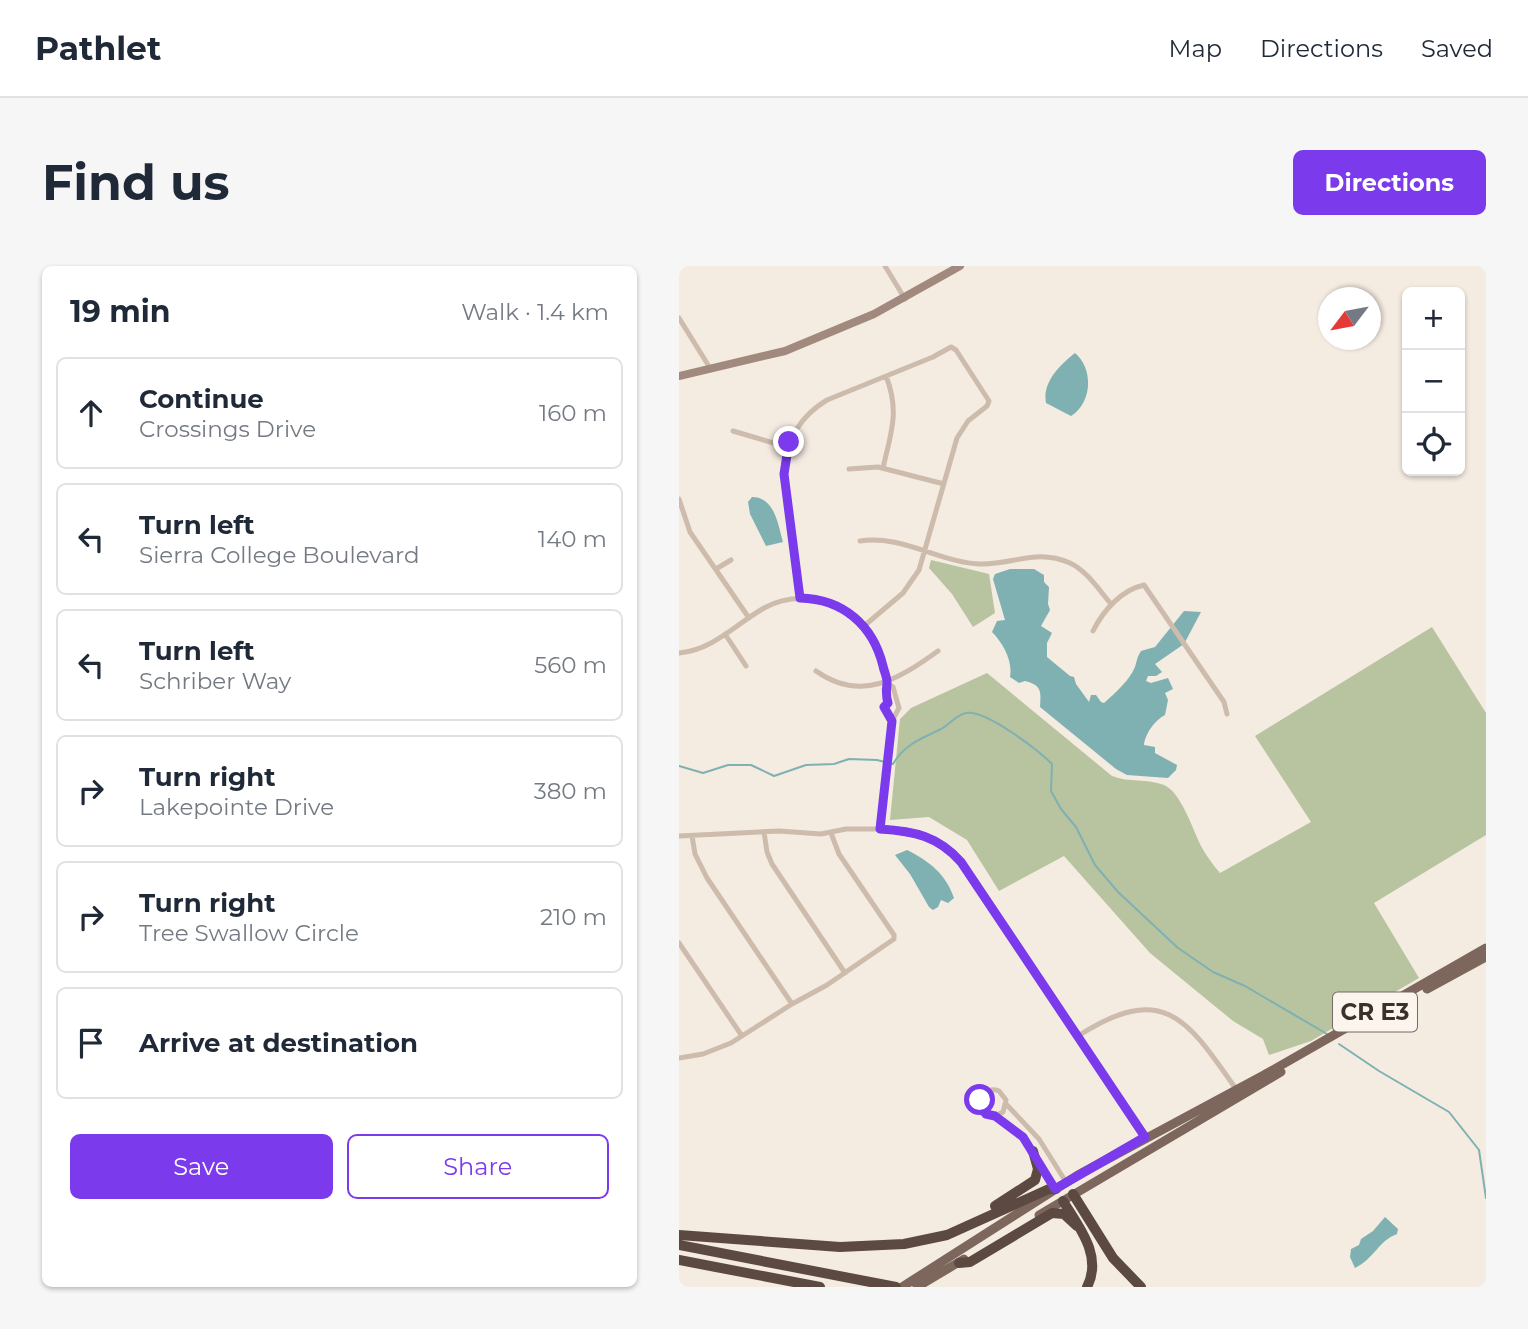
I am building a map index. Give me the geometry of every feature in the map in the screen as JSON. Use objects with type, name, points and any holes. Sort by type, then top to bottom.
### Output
[{"type":"highway","points":[[940,1235],[969,1221],[1035,1180],[1038,1169],[1033,1151]]},
{"type":"highway","points":[[679,1235],[866,1247],[904,1244],[960,1229],[1049,1189],[1055,1189]]},
{"type":"highway","points":[[1073,1194],[1113,1258],[1141,1287]]},
{"type":"highway","points":[[1063,1200],[1090,1248],[1093,1272],[1087,1287]]},
{"type":"highway","points":[[959,1263],[970,1262],[1052,1213],[1064,1214],[1077,1226]]},
{"type":"highway","points":[[679,1245],[899,1287]]},
{"type":"highway","points":[[679,1260],[820,1287]]},
{"type":"main road","name":"CR E3","points":[[918,1287],[1239,1092],[1486,948]]},
{"type":"main road","name":"CR E3","points":[[899,1287],[1066,1182],[1145,1137],[1239,1092],[1486,957]]},
{"type":"main road","points":[[1066,1182],[1073,1194]]},
{"type":"main road","points":[[1055,1189],[1063,1200]]},
{"type":"street","points":[[885,266],[905,299]]},
{"type":"street","points":[[679,376],[785,351],[905,299],[960,266]]},
{"type":"street","points":[[679,318],[710,368]]},
{"type":"street","points":[[800,598],[784,474],[787,447],[800,423],[818,405],[933,358],[951,347],[956,350],[989,401],[973,415],[957,438],[919,570],[909,586],[864,626]]},
{"type":"street","points":[[883,468],[895,413],[886,376]]},
{"type":"street","points":[[733,431],[787,447]]},
{"type":"street","points":[[849,469],[883,468],[944,484]]},
{"type":"street","points":[[679,499],[690,533],[749,618]]},
{"type":"street","points":[[860,541],[876,539],[977,564],[1037,556],[1054,558],[1072,564],[1088,576],[1111,604]]},
{"type":"street","points":[[716,569],[731,560]]},
{"type":"street","points":[[1093,631],[1101,615],[1111,604],[1139,585],[1144,585],[1224,702],[1227,715]]},
{"type":"street","points":[[679,653],[702,648],[777,603],[800,598],[831,604],[852,615],[864,626],[877,647],[887,683],[893,687],[899,708],[892,721],[880,829]]},
{"type":"street","points":[[725,634],[746,666]]},
{"type":"street","points":[[816,671],[839,684],[852,687],[887,683],[906,674],[938,651]]},
{"type":"street","points":[[887,683],[884,689],[888,703]]},
{"type":"street","points":[[892,721],[884,707],[888,703],[897,702]]},
{"type":"street","points":[[679,836],[764,832],[831,833],[846,829],[880,829],[910,831],[932,838],[951,851],[972,877],[1145,1137]]},
{"type":"street","points":[[764,832],[772,864],[845,973]]},
{"type":"street","points":[[679,1058],[718,1049],[892,943],[894,935],[839,854],[831,833]]},
{"type":"street","points":[[692,836],[695,854],[707,878],[792,1004]]},
{"type":"street","points":[[679,943],[742,1036]]},
{"type":"street","points":[[1079,1037],[1110,1018],[1128,1011],[1148,1009],[1165,1013],[1180,1020],[1196,1033],[1239,1092]]},
{"type":"street","points":[[995,1116],[1003,1112],[1005,1097],[999,1091],[991,1090],[985,1092],[980,1099],[981,1108],[986,1114],[995,1116],[1020,1134],[1055,1189]]},
{"type":"street","points":[[1006,1104],[1039,1139],[1066,1182]]},
{"type":"green space","points":[[931,560],[989,574],[995,613],[973,627],[952,594],[929,568]]},
{"type":"green space","points":[[1432,627],[1486,713],[1486,835],[1374,903],[1419,978],[1311,1041],[1269,1055],[1263,1039],[1233,1021],[1150,953],[1064,856],[999,891],[967,840],[929,817],[890,820],[900,719],[911,708],[987,673],[1112,776],[1158,783],[1170,789],[1181,803],[1203,849],[1220,873],[1311,822],[1255,736]]},
{"type":"water","points":[[1075,353],[1085,368],[1088,386],[1083,403],[1071,416],[1046,403],[1045,395],[1053,375]]},
{"type":"water","points":[[752,497],[760,498],[771,507],[783,542],[766,546],[750,514],[748,502]]},
{"type":"water","points":[[1010,569],[1034,569],[1044,575],[1044,582],[1049,587],[1050,610],[1041,626],[1052,633],[1047,643],[1047,657],[1074,677],[1089,702],[1091,695],[1096,695],[1104,703],[1117,691],[1135,667],[1141,651],[1155,647],[1184,611],[1201,612],[1184,644],[1155,664],[1162,672],[1156,676],[1148,676],[1146,681],[1151,683],[1168,678],[1173,689],[1165,693],[1168,700],[1165,715],[1151,728],[1144,745],[1155,747],[1155,753],[1177,765],[1168,778],[1127,775],[1116,769],[1040,707],[1037,687],[1025,681],[1019,683],[1010,677],[1006,653],[992,632],[997,621],[1005,620],[993,579],[995,574]]},
{"type":"water","points":[[907,850],[936,869],[951,889],[954,898],[948,903],[941,900],[933,910],[929,907],[910,874],[895,855]]},
{"type":"water","points":[[1385,1217],[1398,1229],[1397,1234],[1385,1241],[1355,1268],[1350,1257],[1351,1249],[1359,1245],[1361,1239],[1373,1231]]},
{"type":"waterway","points":[[679,766],[703,773],[728,765],[751,765],[774,776],[806,765],[834,764],[849,759],[877,760],[893,764],[907,747],[943,728],[962,714],[975,713],[985,717],[1024,741],[1052,764],[1051,791],[1076,827],[1095,865],[1118,892],[1178,948],[1213,972],[1245,986],[1327,1034]]},
{"type":"waterway","points":[[1339,1044],[1449,1112],[1479,1150],[1486,1198]]},
{"type":"route","points":[[789,442],[784,474],[800,598],[831,604],[859,621],[877,647],[888,684],[884,689],[888,703],[884,707],[892,721],[880,829],[910,831],[932,838],[943,844],[961,862],[1145,1137],[1055,1189],[1023,1137],[995,1116],[986,1114],[981,1108],[980,1100]]}]
